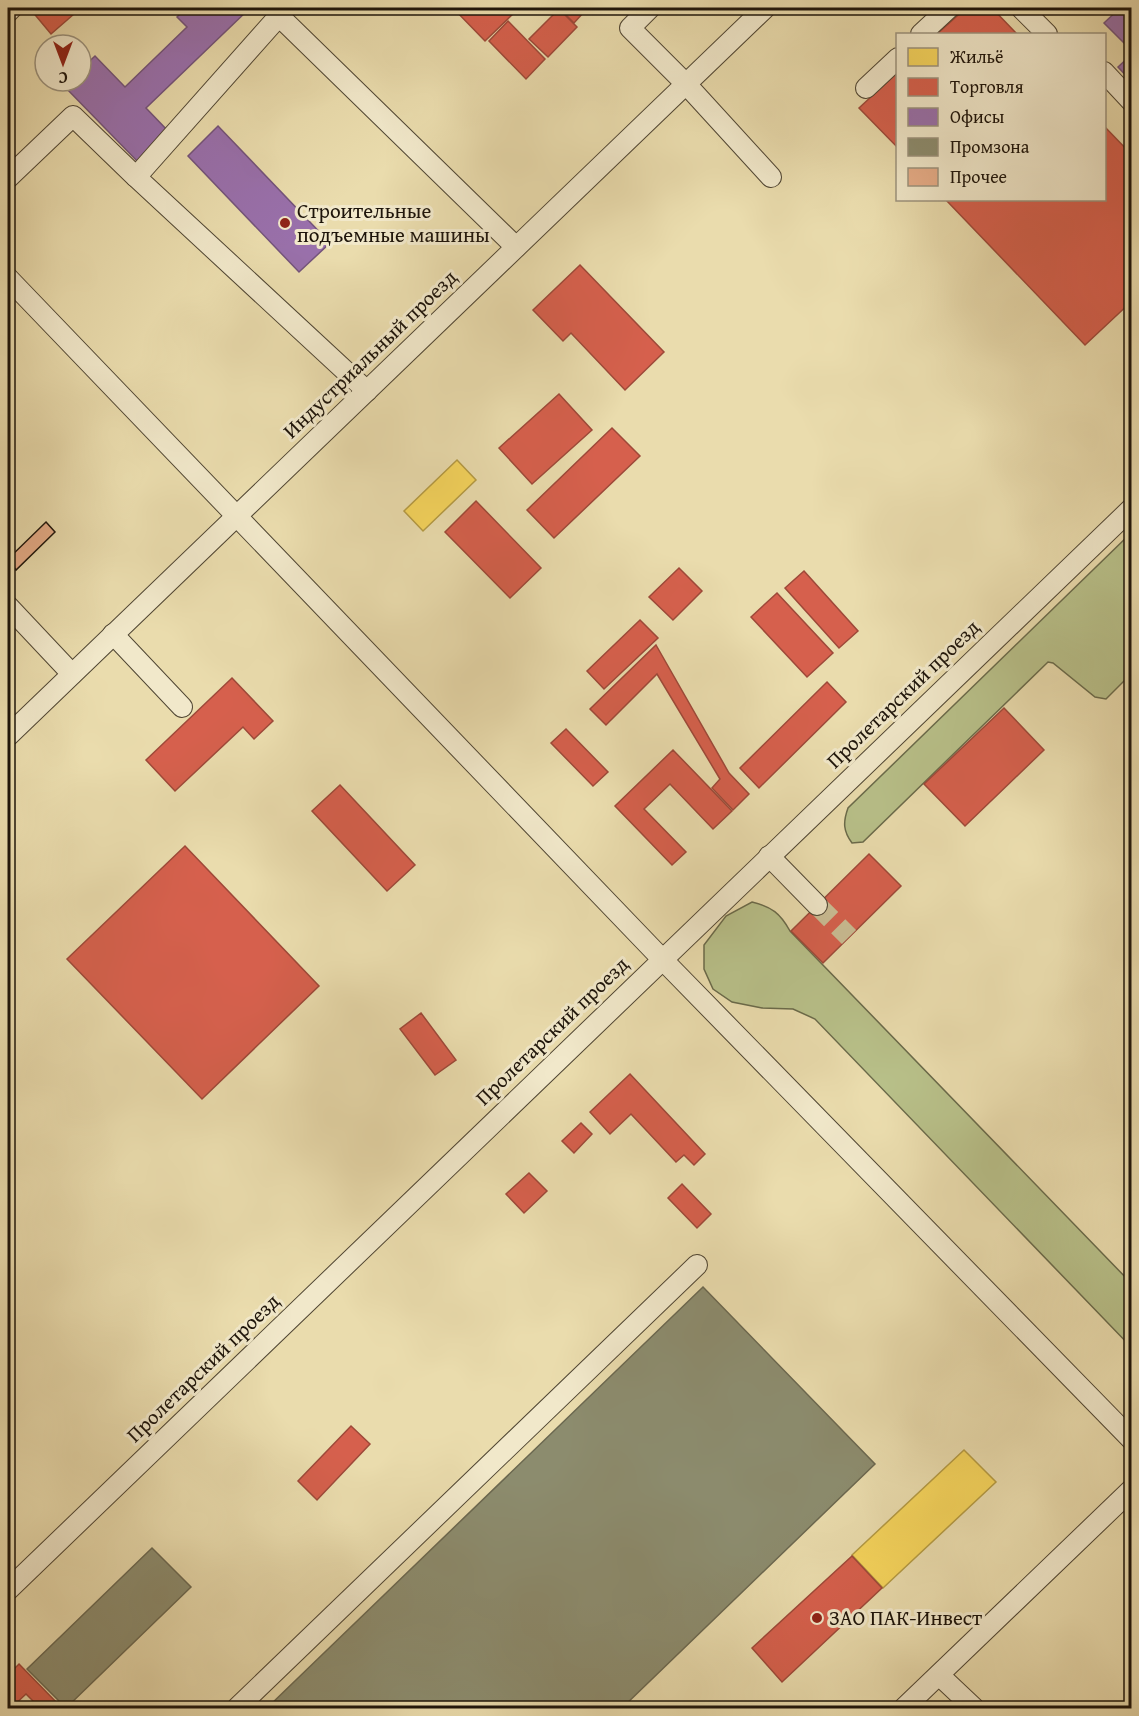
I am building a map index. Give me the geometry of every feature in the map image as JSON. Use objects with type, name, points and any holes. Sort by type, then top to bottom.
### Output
[{"type":"street","points":[[8,12],[12,8]]},
{"type":"street","points":[[650,8],[630,28],[686,84],[771,177]]},
{"type":"street","name":"Индустриальный проезд","points":[[8,736],[765,8]]},
{"type":"street","points":[[922,33],[949,8]]},
{"type":"street","points":[[1021,8],[1046,33]]},
{"type":"street","points":[[136,177],[279,16],[516,247]]},
{"type":"street","points":[[866,88],[896,59]]},
{"type":"street","points":[[1106,74],[1131,102]]},
{"type":"street","points":[[8,178],[73,116],[367,391]]},
{"type":"street","points":[[8,278],[662,959],[1131,1440]]},
{"type":"street","name":"Пролетарский проезд","points":[[8,1590],[1131,508]]},
{"type":"street","points":[[8,606],[72,674]]},
{"type":"street","points":[[113,634],[182,707]]},
{"type":"street","points":[[769,856],[817,905]]},
{"type":"street","points":[[237,1708],[697,1265]]},
{"type":"street","points":[[904,1708],[1131,1489]]},
{"type":"street","points":[[939,1675],[974,1708]]},
{"type":"green space","points":[[1131,533],[1131,674],[1106,699],[1095,697],[1053,663],[1048,662],[863,842],[852,843],[845,826],[848,808]]},
{"type":"green space","points":[[752,902],[765,906],[779,915],[790,931],[1131,1283],[1131,1347],[815,1019],[793,1009],[762,1008],[732,1002],[713,989],[704,969],[704,945],[726,916]]},
{"type":"building: Жильё","points":[[457,460],[476,480],[423,531],[404,511]]},
{"type":"building: Жильё","points":[[964,1450],[996,1482],[883,1588],[852,1555]]},
{"type":"building: Торговля","points":[[68,8],[74,14],[50,33],[31,10]]},
{"type":"building: Торговля","points":[[453,8],[509,8],[514,13],[485,41]]},
{"type":"building: Торговля","points":[[567,8],[580,8],[584,12],[574,23],[563,12]]},
{"type":"building: Торговля","points":[[966,8],[992,8],[1016,33],[938,33]]},
{"type":"building: Торговля","points":[[559,9],[577,27],[548,57],[529,39]]},
{"type":"building: Торговля","points":[[508,21],[545,59],[526,79],[489,41]]},
{"type":"building: Торговля","points":[[896,74],[896,146],[859,108]]},
{"type":"building: Торговля","points":[[1106,128],[1132,155],[1132,301],[1085,345],[947,201],[1106,201]]},
{"type":"building: Торговля","points":[[580,265],[664,352],[625,390],[571,333],[563,341],[533,310]]},
{"type":"building: Торговля","points":[[559,394],[592,430],[532,484],[499,448]]},
{"type":"building: Торговля","points":[[612,428],[640,456],[554,538],[527,510]]},
{"type":"building: Торговля","points":[[476,501],[541,568],[510,598],[445,532]]},
{"type":"building: Торговля","points":[[679,568],[702,591],[673,620],[649,597]]},
{"type":"building: Торговля","points":[[804,571],[858,631],[839,648],[785,588]]},
{"type":"building: Торговля","points":[[777,593],[833,653],[807,677],[751,617]]},
{"type":"building: Торговля","points":[[640,620],[658,638],[604,689],[587,671]]},
{"type":"building: Торговля","points":[[656,645],[729,773],[749,794],[733,810],[712,788],[720,779],[657,674],[606,725],[590,709]]},
{"type":"building: Торговля","points":[[232,678],[273,721],[254,739],[243,727],[175,791],[146,760]]},
{"type":"building: Торговля","points":[[827,682],[846,702],[759,788],[740,768]]},
{"type":"building: Торговля","points":[[1004,708],[1044,750],[965,826],[924,784]]},
{"type":"building: Торговля","points":[[566,729],[608,772],[593,786],[551,743]]},
{"type":"building: Торговля","points":[[673,750],[732,811],[713,829],[670,784],[644,809],[686,852],[672,865],[615,806]]},
{"type":"building: Торговля","points":[[340,785],[415,865],[387,891],[312,811]]},
{"type":"building: Торговля","points":[[185,846],[319,986],[202,1099],[67,959]]},
{"type":"building: Торговля","points":[[869,854],[901,886],[823,963],[791,931]]},
{"type":"building: Торговля","points":[[421,1013],[456,1060],[435,1075],[400,1029]]},
{"type":"building: Торговля","points":[[630,1074],[705,1154],[694,1165],[684,1155],[676,1162],[631,1114],[610,1134],[590,1112]]},
{"type":"building: Торговля","points":[[581,1123],[592,1134],[574,1153],[562,1141]]},
{"type":"building: Торговля","points":[[529,1173],[547,1191],[524,1213],[506,1194]]},
{"type":"building: Торговля","points":[[682,1184],[711,1214],[697,1228],[668,1198]]},
{"type":"building: Торговля","points":[[351,1426],[370,1444],[317,1500],[298,1481]]},
{"type":"building: Торговля","name":"ЗАО ПАК-Инвест","points":[[852,1556],[882,1588],[782,1682],[752,1648]]},
{"type":"building: Торговля","points":[[19,1664],[60,1706],[58,1708],[40,1708],[26,1694],[11,1708],[8,1708],[8,1675]]},
{"type":"building: Офисы","points":[[186,8],[250,8],[146,108],[169,132],[138,162],[71,93],[93,93],[93,58],[95,56],[125,87],[187,27],[177,17]]},
{"type":"building: Офисы","points":[[1120,8],[1132,8],[1132,51],[1104,23]]},
{"type":"building: Офисы","points":[[1132,54],[1132,78],[1130,80],[1118,67]]},
{"type":"building: Офисы","points":[[218,126],[330,243],[299,272],[188,156]]},
{"type":"building: Промзона","points":[[703,1287],[875,1464],[622,1708],[267,1708]]},
{"type":"building: Промзона","points":[[152,1548],[191,1587],[66,1708],[27,1669]]},
{"type":"building: Прочее","points":[[46,522],[55,532],[16,570],[8,559]]},
{"type":"tunnel","points":[[817,905],[849,937]]},
{"type":"place","name":"Строительные подъемные машины","points":[[285,223]]},
{"type":"place","name":"ЗАО ПАК-Инвест","points":[[817,1618]]}]
